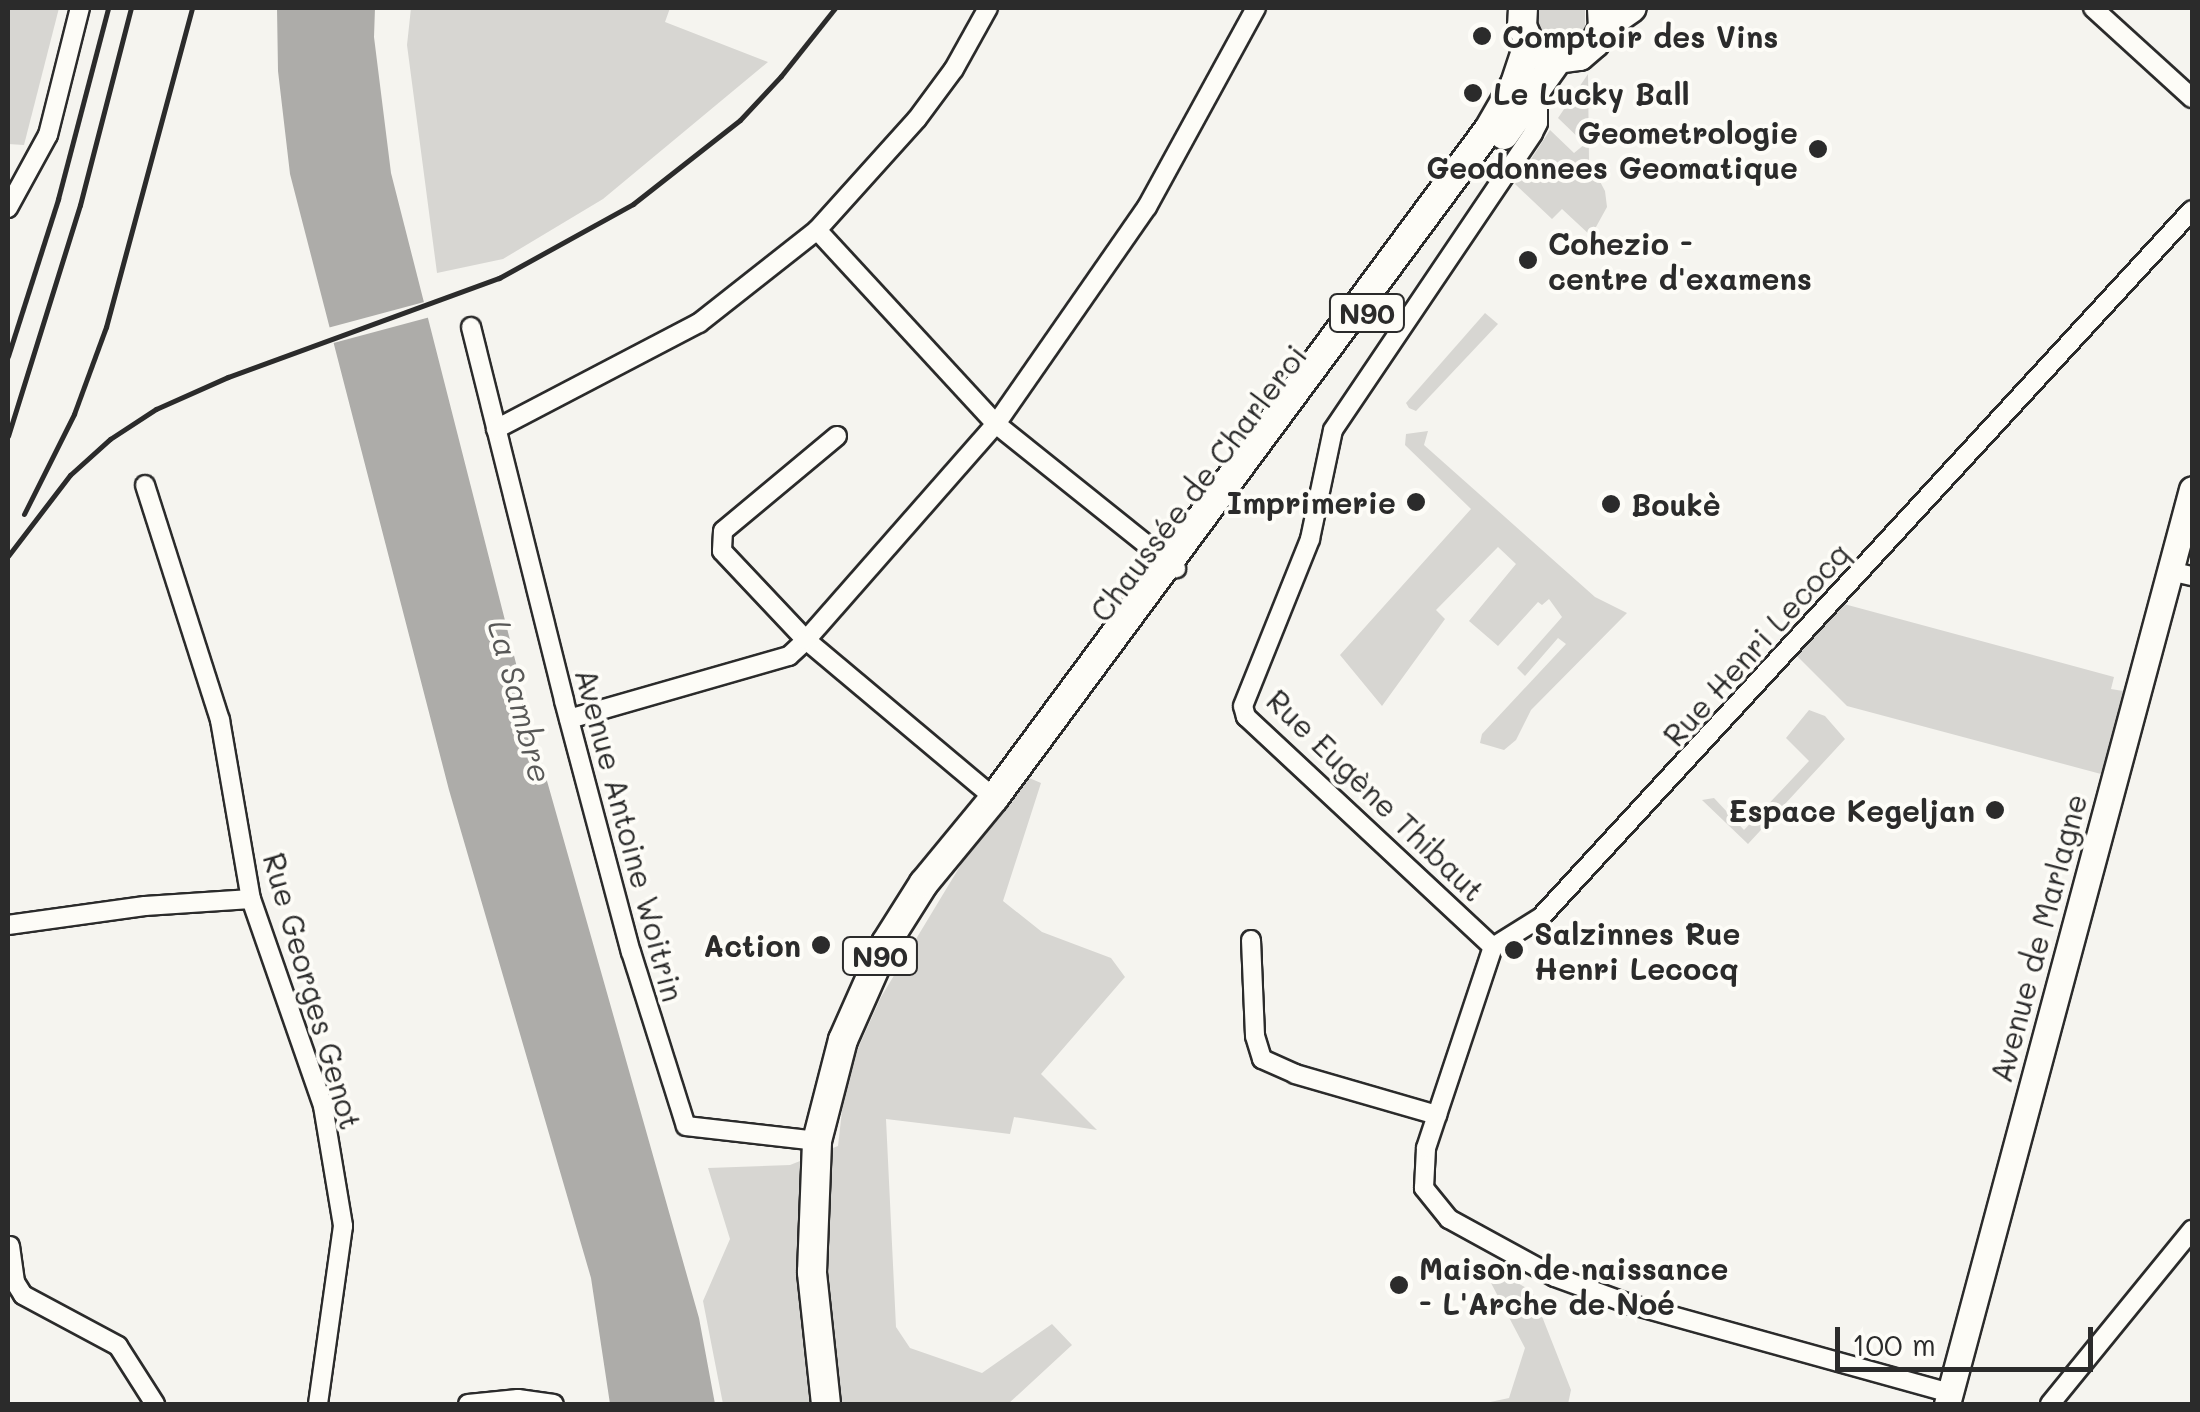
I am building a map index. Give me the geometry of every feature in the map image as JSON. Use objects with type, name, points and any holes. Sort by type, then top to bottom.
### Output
[{"type":"main road","name":"N90","points":[[1558,59],[1589,50],[1602,18],[1632,8]]},
{"type":"main road","points":[[1516,9],[1528,42],[1541,54],[1558,59]]},
{"type":"main road","name":"Chaussée de Charleroi","points":[[1171,564],[1504,107],[1528,42]]},
{"type":"main road","name":"Chaussée de Charleroi","points":[[826,1404],[812,1272],[817,1141],[844,1040],[879,958],[924,883],[994,798],[1538,91],[1558,59]]},
{"type":"main road","name":"Avenue de Marlagne","points":[[1948,1399],[2182,573],[2192,489]]},
{"type":"street","points":[[8,208],[48,136],[80,8]]},
{"type":"street","points":[[496,429],[698,323],[817,230],[917,119],[954,69],[988,8]]},
{"type":"street","points":[[568,718],[789,656],[806,640],[996,424],[1147,207],[1256,8]]},
{"type":"street","points":[[2093,8],[2192,98]]},
{"type":"street","name":"Rue Eugène Thibaut","points":[[1494,947],[1246,716],[1243,706],[1310,539],[1333,430],[1533,133],[1538,123],[1538,91]]},
{"type":"street","name":"Rue Henri Lecocq","points":[[1494,947],[1553,904],[2192,210]]},
{"type":"street","points":[[817,230],[996,424],[1171,564]]},
{"type":"street","name":"Avenue Antoine Woitrin","points":[[472,327],[568,718],[631,952],[686,1126],[817,1141]]},
{"type":"street","points":[[837,436],[722,532],[722,551],[806,640],[994,798]]},
{"type":"street","name":"Rue Georges Genot","points":[[145,484],[220,720],[252,899],[323,1106],[342,1226],[318,1404]]},
{"type":"street","points":[[8,925],[144,906],[252,899]]},
{"type":"street","points":[[1251,940],[1255,1036],[1262,1059],[1295,1074],[1437,1115]]},
{"type":"street","points":[[1494,947],[1426,1148],[1424,1188],[1440,1210],[1555,1278],[1632,1306],[1948,1399]]},
{"type":"street","points":[[2050,1404],[2192,1230]]},
{"type":"street","points":[[10,1246],[15,1282],[23,1294],[118,1346],[155,1404]]},
{"type":"street","points":[[468,1404],[518,1399],[554,1404]]},
{"type":"shaded area","points":[[8,8],[59,8],[24,145],[8,144]]},
{"type":"shaded area","points":[[411,8],[670,8],[665,22],[768,62],[603,199],[503,259],[437,273],[407,45]]},
{"type":"shaded area","points":[[1537,8],[1585,8],[1585,30],[1572,43],[1547,42],[1536,27]]},
{"type":"shaded area","points":[[1588,74],[1589,161],[1605,191],[1607,207],[1591,236],[1562,209],[1552,219],[1515,184],[1550,130],[1574,153],[1585,144],[1558,118]]},
{"type":"shaded area","points":[[1485,313],[1498,324],[1416,411],[1409,408],[1406,403]]},
{"type":"shaded area","points":[[1428,431],[1424,445],[1595,597],[1627,613],[1531,710],[1516,740],[1504,750],[1480,743],[1482,734],[1566,644],[1558,638],[1525,676],[1517,668],[1562,617],[1549,599],[1542,605],[1538,602],[1498,646],[1469,621],[1516,564],[1498,547],[1436,610],[1445,619],[1382,706],[1340,655],[1471,509],[1405,445],[1406,434]]},
{"type":"shaded area","points":[[1844,604],[2114,677],[2111,689],[2123,691],[2101,774],[1847,706],[1797,656]]},
{"type":"shaded area","points":[[1809,710],[1825,716],[1845,739],[1748,844],[1702,800],[1714,798],[1744,830],[1809,761],[1786,738]]},
{"type":"shaded area","points":[[1027,777],[1041,783],[1003,901],[1042,932],[1111,958],[1125,977],[1041,1074],[1097,1130],[1014,1117],[1010,1134],[886,1119],[896,1327],[910,1348],[982,1373],[1052,1324],[1072,1345],[1008,1404],[723,1404],[703,1301],[730,1239],[708,1168],[790,1165],[838,1146],[846,1075],[881,997],[977,838]]},
{"type":"shaded area","points":[[1505,1276],[1532,1291],[1571,1390],[1568,1404],[1481,1404],[1509,1398],[1525,1348],[1491,1283]]},
{"type":"water","name":"La Sambre","points":[[277,8],[375,8],[374,37],[391,173],[536,742],[699,1318],[715,1404],[610,1404],[591,1278],[449,790],[290,174],[278,71]]},
{"type":"pier","points":[[428,301],[432,316],[329,344],[325,329]]},
{"type":"railway","points":[[8,356],[58,199],[108,8]]},
{"type":"railway","points":[[8,436],[80,205],[131,8]]},
{"type":"railway","points":[[24,514],[74,414],[106,327],[192,8]]},
{"type":"railway","points":[[8,556],[70,475],[110,439],[156,409],[228,377],[499,278],[633,204],[740,120],[835,8]]},
{"type":"place","name":"Comptoir des Vins","points":[[1482,36]]},
{"type":"place","name":"Le Lucky Ball","points":[[1473,93]]},
{"type":"place","name":"Geometrologie Geodonnees Geomatique","points":[[1818,149]]},
{"type":"place","name":"Cohezio - centre d'examens","points":[[1528,260]]},
{"type":"place","name":"Imprimerie","points":[[1416,502]]},
{"type":"place","name":"Boukè","points":[[1611,504]]},
{"type":"place","name":"Espace Kegeljan","points":[[1995,810]]},
{"type":"place","name":"Action","points":[[821,945]]},
{"type":"place","name":"Salzinnes Rue Henri Lecocq","points":[[1514,950]]},
{"type":"place","name":"Maison de naissance - L'Arche de Noé","points":[[1399,1285]]}]
